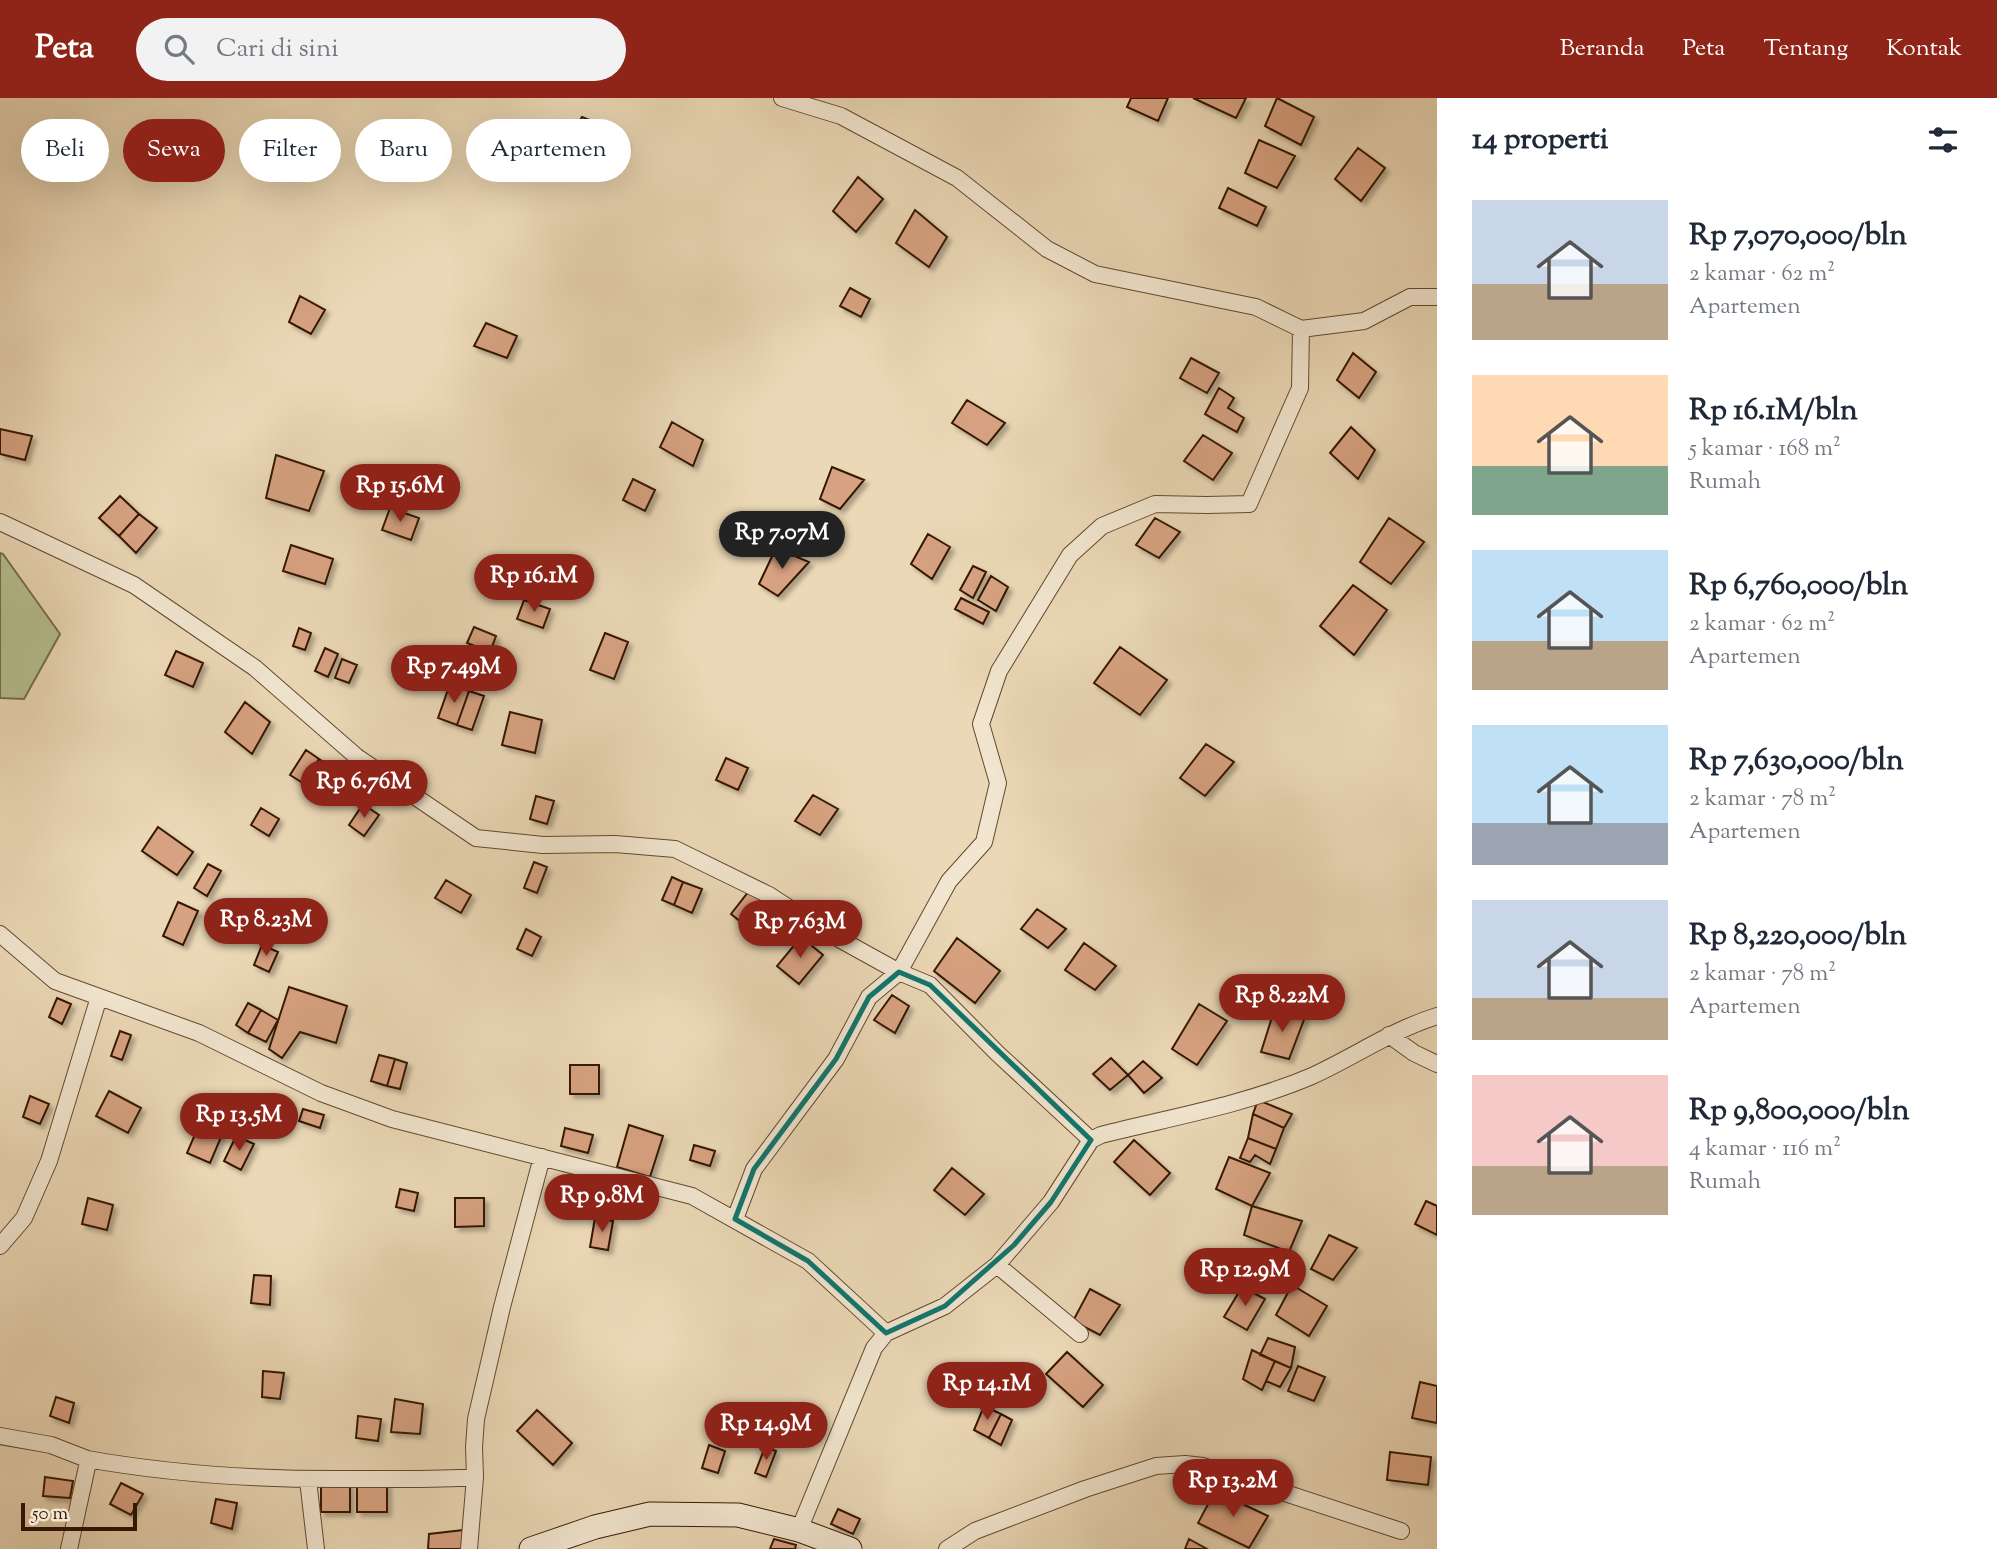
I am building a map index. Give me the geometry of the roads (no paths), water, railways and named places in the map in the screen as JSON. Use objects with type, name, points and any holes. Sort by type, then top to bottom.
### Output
[{"type":"street","points":[[782,98],[841,116],[957,178],[1047,249],[1095,274],[1256,307],[1301,329],[1364,321],[1410,297],[1437,297]]},
{"type":"street","points":[[735,1219],[754,1169],[836,1059],[869,997],[899,972],[949,881],[984,842],[998,783],[981,724],[999,671],[1070,555],[1102,526],[1155,504],[1249,504],[1300,388],[1301,329]]},
{"type":"street","points":[[0,522],[134,585],[255,668],[357,757],[475,838],[543,845],[615,844],[675,849],[769,895],[823,930],[899,972],[930,985],[1091,1140]]},
{"type":"street","points":[[0,934],[55,981],[199,1033],[321,1093],[380,1114],[692,1196],[808,1261],[886,1333]]},
{"type":"street","points":[[0,1246],[24,1218],[49,1161],[99,997]]},
{"type":"street","points":[[799,1530],[874,1348],[886,1333],[945,1307],[997,1265],[1051,1202],[1091,1140],[1101,1135],[1232,1104],[1312,1076],[1389,1035],[1437,1016]]},
{"type":"street","points":[[1389,1035],[1437,1064]]},
{"type":"street","points":[[469,1549],[475,1477],[474,1447],[485,1375],[542,1157]]},
{"type":"street","points":[[997,1265],[1080,1334]]},
{"type":"street","points":[[0,1436],[51,1445],[87,1459],[152,1470],[308,1480],[475,1477]]},
{"type":"street","points":[[69,1549],[87,1459]]},
{"type":"street","points":[[947,1549],[975,1531],[1085,1489],[1156,1466],[1175,1465],[1203,1466],[1401,1531]]},
{"type":"street","points":[[308,1480],[316,1549]]},
{"type":"street","points":[[531,1549],[595,1527],[650,1514],[738,1515],[799,1530],[850,1549]]}]
